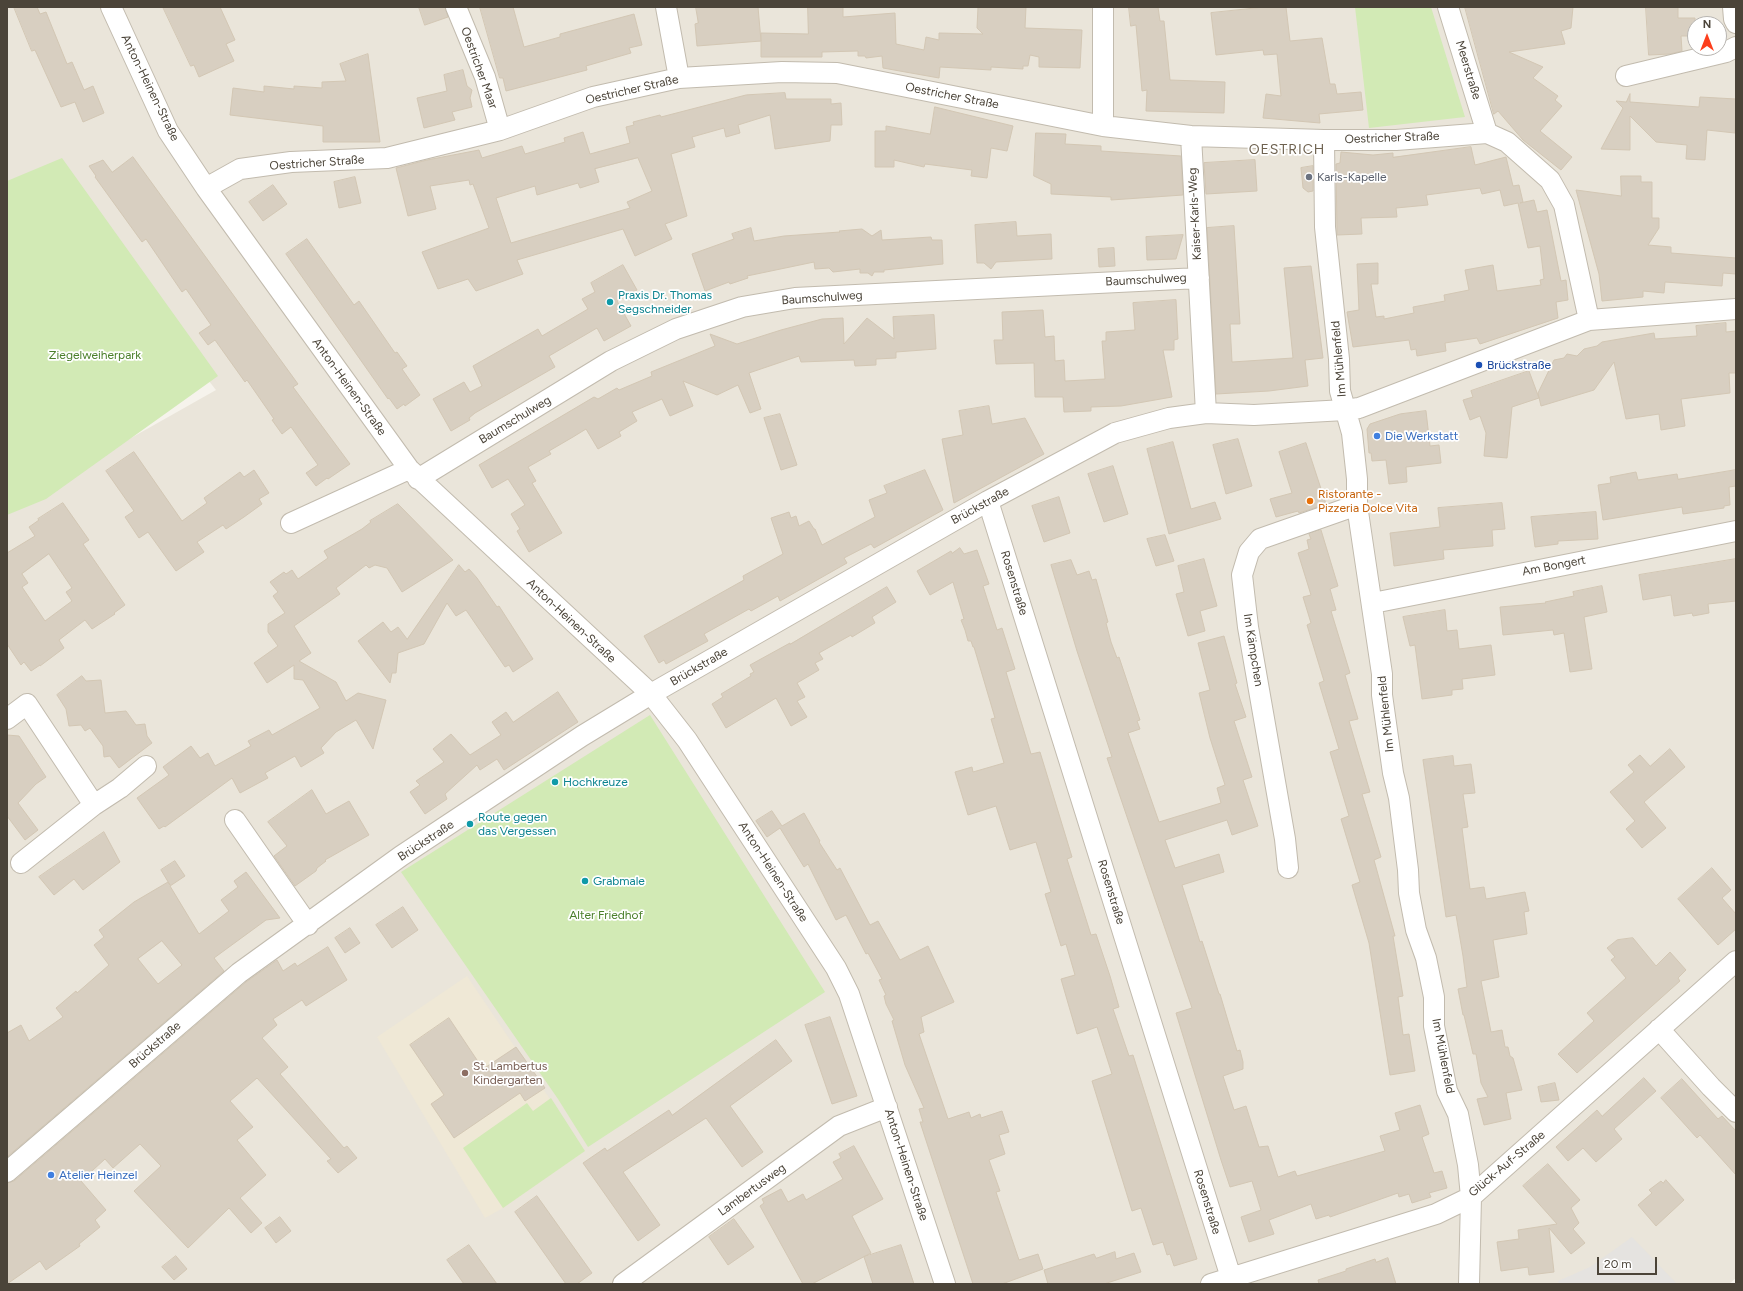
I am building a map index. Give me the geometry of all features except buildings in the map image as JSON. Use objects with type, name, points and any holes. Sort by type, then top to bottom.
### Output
[{"type":"street","name":"Anton-Heinen-Straße","points":[[111,7],[168,130],[206,188],[413,474],[651,694],[687,740],[836,968],[849,994],[946,1284]]},
{"type":"street","name":"Oestricher Maar","points":[[456,7],[485,77],[500,130]]},
{"type":"street","points":[[666,7],[679,78]]},
{"type":"street","points":[[1103,7],[1103,126]]},
{"type":"street","name":"Meerstraße","points":[[1448,7],[1487,133]]},
{"type":"street","points":[[1733,7],[1734,19],[1736,23]]},
{"type":"street","points":[[1626,76],[1726,52],[1736,47]]},
{"type":"street","name":"Oestricher Straße","points":[[206,188],[240,169],[291,162],[387,158],[500,130],[593,97],[679,78],[782,72],[837,73],[1103,126],[1191,136],[1324,140],[1396,140],[1487,133],[1507,142],[1550,180],[1558,192],[1564,205],[1589,320]]},
{"type":"street","name":"Kaiser-Karls-Weg","points":[[1191,136],[1206,413]]},
{"type":"street","name":"Im Mühlenfeld","points":[[1324,140],[1325,226],[1339,359],[1340,391],[1352,432],[1357,479],[1357,505],[1373,603],[1382,674],[1382,695],[1392,773],[1399,798],[1408,870],[1409,893],[1416,930],[1426,958],[1432,989],[1434,1026],[1447,1091],[1458,1114],[1468,1165],[1471,1197],[1469,1284]]},
{"type":"street","name":"Baumschulweg","points":[[291,523],[413,474],[611,361],[676,329],[742,307],[795,298],[1199,278]]},
{"type":"street","name":"Brückstraße","points":[[7,1172],[239,973],[308,925],[318,915],[401,856],[582,736],[651,694],[988,501],[1115,433],[1169,418],[1206,413],[1254,415],[1359,408],[1589,320],[1736,309]]},
{"type":"street","name":"Rosenstraße","points":[[988,501],[1232,1281]]},
{"type":"street","name":"Im Kämpchen","points":[[1288,868],[1248,627],[1242,575],[1249,552],[1260,539],[1357,505]]},
{"type":"street","name":"Am Bongert","points":[[1373,603],[1736,531]]},
{"type":"street","points":[[7,719],[27,704],[94,805]]},
{"type":"street","points":[[21,863],[94,805],[120,788],[146,766]]},
{"type":"street","points":[[235,820],[308,925]]},
{"type":"street","name":"Glück-Auf-Straße","points":[[1211,1284],[1232,1281],[1436,1214],[1471,1197],[1736,961]]},
{"type":"street","points":[[1659,1029],[1711,1087],[1736,1112]]},
{"type":"street","name":"Lambertusweg","points":[[623,1284],[839,1126],[887,1107]]},
{"type":"shaded area","points":[[7,7],[1736,7],[1736,1278],[1729,1284],[7,1284],[7,508],[216,390],[43,171],[7,187]]},
{"type":"shaded area","name":"St. Lambertus Kindergarten","points":[[467,976],[585,1151],[503,1208],[485,1218],[377,1037]]},
{"type":"shaded area","points":[[1632,1237],[1677,1284],[1559,1284],[1558,1281],[1590,1267]]},
{"type":"green space","points":[[1355,7],[1431,7],[1465,117],[1369,128]]},
{"type":"green space","name":"Ziegelweiherpark","points":[[62,158],[218,376],[46,499],[7,515],[7,181]]},
{"type":"green space","name":"Alter Friedhof","points":[[650,715],[825,992],[588,1147],[558,1099],[401,872]]},
{"type":"green space","points":[[551,1098],[585,1151],[503,1208],[463,1148],[527,1103],[533,1111]]},
{"type":"place","name":"Karls-Kapelle","points":[[1309,177]]},
{"type":"place","name":"Praxis Dr. Thomas Segschneider","points":[[610,302]]},
{"type":"place","name":"Brückstraße","points":[[1479,365]]},
{"type":"place","name":"Die Werkstatt","points":[[1377,436]]},
{"type":"place","name":"Ristorante - Pizzeria Dolce Vita","points":[[1310,501]]},
{"type":"place","name":"Hochkreuze","points":[[555,782]]},
{"type":"place","name":"Route gegen das Vergessen","points":[[470,824]]},
{"type":"place","name":"Grabmale","points":[[585,881]]},
{"type":"place","name":"St. Lambertus Kindergarten","points":[[465,1073]]},
{"type":"place","name":"Atelier Heinzel","points":[[51,1175]]},
{"type":"district","name":"OESTRICH","points":[[1287,150]]}]
